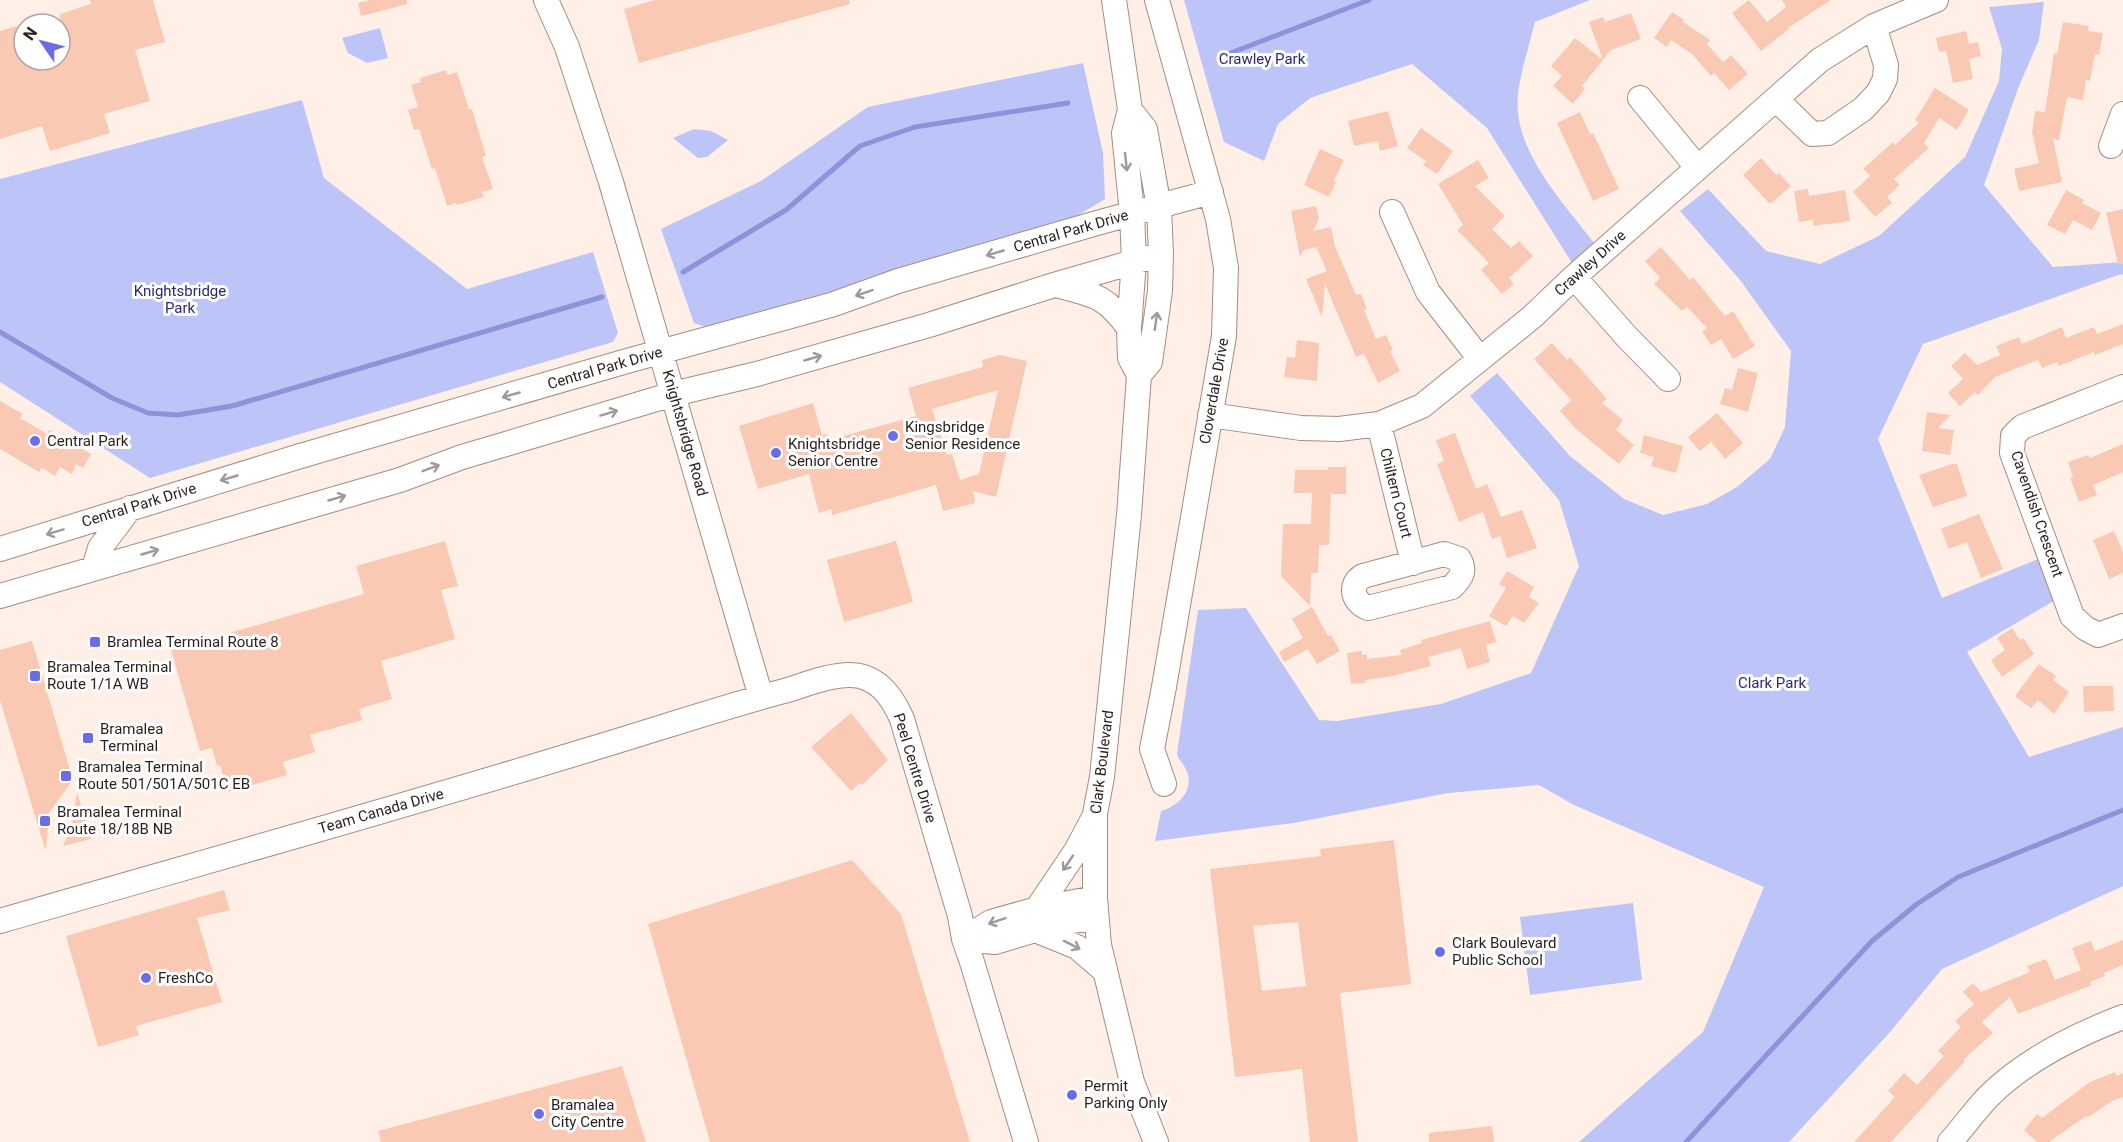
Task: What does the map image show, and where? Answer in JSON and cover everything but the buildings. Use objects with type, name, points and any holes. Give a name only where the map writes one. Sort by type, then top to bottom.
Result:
[{"type":"street","name":"Knightsbridge Road","points":[[546,0],[567,47],[591,117],[662,352],[761,697]]},
{"type":"street","name":"Clark Boulevard","points":[[1114,0],[1130,110],[1124,133],[1134,261],[1129,328],[1130,358],[1138,375],[1129,515],[1112,661],[1102,777],[1095,814],[1095,908],[1104,970],[1132,1082],[1156,1142]]},
{"type":"street","name":"Cloverdale Drive","points":[[1156,0],[1211,192],[1222,246],[1226,282],[1224,336],[1152,749],[1164,784]]},
{"type":"street","name":"Crawley Drive","points":[[1210,415],[1301,428],[1339,429],[1379,424],[1422,406],[1532,317],[1697,167],[1820,60],[1874,26],[1936,0]]},
{"type":"street","points":[[1776,99],[1812,134],[1828,133],[1863,110],[1878,93],[1885,79],[1886,65],[1874,26]]},
{"type":"street","points":[[1640,98],[1697,167]]},
{"type":"street","name":"Clark Boulevard","points":[[1130,110],[1145,129],[1159,207],[1161,254],[1160,291],[1150,362],[1138,375]]},
{"type":"street","points":[[2111,146],[2123,114]]},
{"type":"street","name":"Central Park Drive","points":[[0,549],[567,378],[831,305],[909,278],[1211,192]]},
{"type":"street","points":[[1392,212],[1428,292],[1480,359]]},
{"type":"street","points":[[0,596],[400,480],[462,457],[673,394],[757,374],[929,325],[1161,254]]},
{"type":"street","points":[[1574,277],[1668,379]]},
{"type":"street","points":[[1054,285],[1087,293],[1107,302],[1117,311],[1129,328]]},
{"type":"street","name":"Cavendish Crescent","points":[[2123,387],[2022,427],[2013,435],[2012,453],[2072,616],[2085,628],[2098,635],[2123,626]]},
{"type":"street","name":"Chiltern Court","points":[[1379,424],[1413,563]]},
{"type":"street","points":[[94,568],[100,548],[130,508]]},
{"type":"street","name":"Peel Centre Drive","points":[[761,697],[850,675],[869,679],[889,694],[902,718],[960,916],[964,939],[1026,1142]]},
{"type":"street","name":"Team Canada Drive","points":[[0,921],[395,808],[761,697]]},
{"type":"street","points":[[964,939],[994,942],[1036,919],[1095,814]]},
{"type":"street","points":[[1036,919],[1062,922],[1095,908]]},
{"type":"street","points":[[1036,919],[1077,947],[1104,970]]},
{"type":"street","points":[[1960,1139],[1988,1097],[2013,1075],[2047,1054],[2123,1017]]},
{"type":"green space","name":"Crawley Park","points":[[1184,0],[1590,0],[1535,22],[1519,85],[1518,115],[1531,155],[1542,174],[1594,243],[1572,263],[1487,128],[1412,64],[1310,98],[1278,124],[1264,161],[1224,142]]},
{"type":"green space","name":"Clark Park","points":[[2044,2],[2039,40],[2019,86],[1984,185],[2053,267],[2123,262],[2123,275],[1923,344],[1878,439],[1942,598],[2043,557],[2057,599],[1967,652],[2029,757],[2123,727],[2123,886],[1942,969],[1890,1032],[1789,1142],[1579,1142],[1703,1032],[1764,887],[1574,805],[1539,785],[1448,793],[1294,823],[1155,841],[1161,811],[1175,805],[1188,788],[1188,773],[1177,753],[1198,610],[1246,608],[1319,720],[1337,721],[1441,704],[1531,673],[1579,566],[1559,500],[1470,396],[1497,373],[1570,456],[1624,499],[1663,515],[1707,504],[1737,487],[1770,459],[1785,427],[1791,351],[1740,280],[1680,211],[1708,189],[1766,251],[1820,264],[1879,236],[1965,157],[1999,81],[2002,49],[1989,7]]},
{"type":"green space","points":[[380,28],[388,58],[367,63],[348,53],[342,38]]},
{"type":"green space","points":[[1083,63],[1103,153],[1105,199],[1067,222],[708,328],[694,323],[661,229],[761,181],[868,107]]},
{"type":"green space","name":"Knightsbridge Park","points":[[302,100],[324,178],[467,289],[593,252],[618,333],[613,342],[150,478],[0,382],[0,179]]},
{"type":"green space","points":[[694,129],[711,131],[728,140],[707,157],[698,158],[673,138]]},
{"type":"green space","points":[[1633,903],[1642,980],[1530,995],[1520,917]]},
{"type":"waterway","points":[[1220,57],[1369,0]]},
{"type":"waterway","points":[[683,272],[786,210],[860,146],[915,127],[1068,103]]},
{"type":"waterway","points":[[0,332],[112,398],[148,413],[178,415],[232,406],[602,297]]},
{"type":"waterway","points":[[1686,1142],[1872,941],[1917,904],[1958,877],[2123,810]]},
{"type":"place","name":"Kingsbridge Senior Residence","points":[[893,436]]},
{"type":"place","name":"Central Park","points":[[35,441]]},
{"type":"place","name":"Knightsbridge Senior Centre","points":[[776,453]]},
{"type":"place","name":"Bramlea Terminal Route 8","points":[[95,642]]},
{"type":"place","name":"Bramalea Terminal Route 1/1A WB","points":[[35,676]]},
{"type":"place","name":"Bramalea Terminal","points":[[88,738]]},
{"type":"place","name":"Bramalea Terminal Route 501/501A/501C EB","points":[[66,776]]},
{"type":"place","name":"Bramalea Terminal Route 18/18B NB","points":[[45,821]]},
{"type":"place","name":"Clark Boulevard Public School","points":[[1440,952]]},
{"type":"place","name":"FreshCo","points":[[146,978]]},
{"type":"place","name":"Permit Parking Only","points":[[1072,1095]]},
{"type":"place","name":"Bramalea City Centre","points":[[539,1114]]}]
